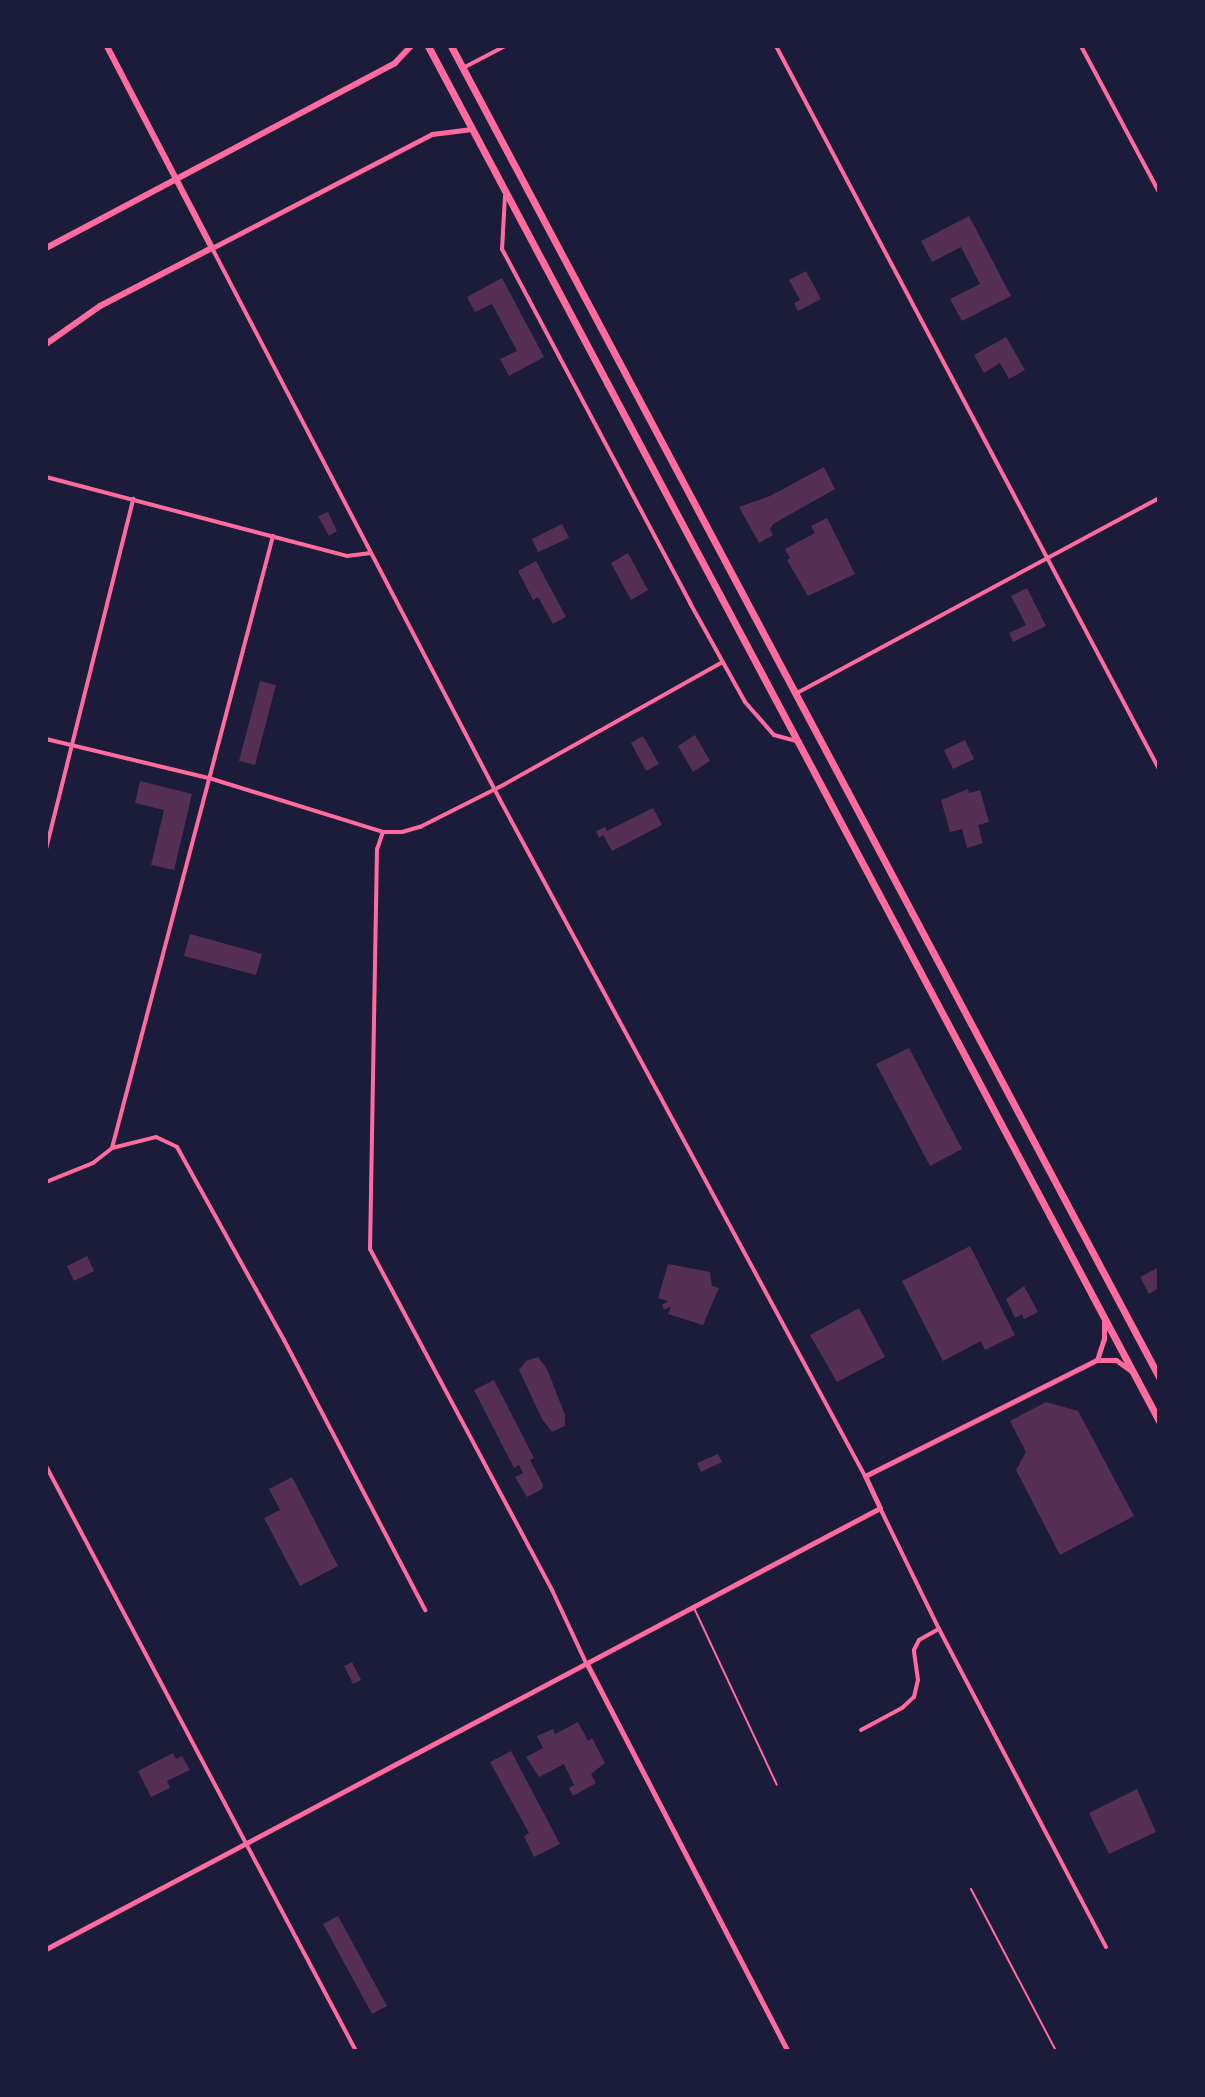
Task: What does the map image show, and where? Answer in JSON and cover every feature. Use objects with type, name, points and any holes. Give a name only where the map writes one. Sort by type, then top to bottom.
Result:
[{"type":"main road","points":[[46,344],[100,306],[212,248],[107,46]]},
{"type":"main road","points":[[46,248],[400,60],[411,46]]},
{"type":"main road","points":[[428,46],[1159,1421]]},
{"type":"main road","points":[[451,46],[1159,1375]]},
{"type":"street","points":[[463,68],[505,46]]},
{"type":"street","points":[[776,46],[1159,769]]},
{"type":"street","points":[[1081,46],[1159,192]]},
{"type":"street","points":[[472,129],[432,134],[212,248],[494,790],[865,1476],[939,1629],[1106,1947]]},
{"type":"street","points":[[505,189],[502,249],[745,702],[774,735],[799,742]]},
{"type":"street","points":[[46,477],[347,556],[364,557],[371,553]]},
{"type":"street","points":[[797,693],[1159,498]]},
{"type":"street","points":[[46,849],[133,499]]},
{"type":"street","points":[[112,1148],[273,536]]},
{"type":"street","points":[[46,739],[209,778],[383,832],[420,827],[494,790],[722,662]]},
{"type":"street","points":[[383,832],[377,849],[370,1249],[542,1570],[587,1664],[788,2051]]},
{"type":"street","points":[[46,1182],[93,1163],[112,1148],[156,1137],[177,1147],[284,1340],[425,1610]]},
{"type":"street","points":[[1097,1360],[1104,1339],[1104,1318]]},
{"type":"street","points":[[865,1476],[1097,1360],[1116,1360],[1133,1372]]},
{"type":"street","points":[[46,1466],[356,2051]]},
{"type":"street","points":[[46,1949],[880,1508]]},
{"type":"street","points":[[861,1730],[902,1708],[914,1697],[918,1680],[914,1658],[916,1645],[939,1629]]},
{"type":"lane","points":[[694,1607],[777,1785]]},
{"type":"lane","points":[[971,1889],[1056,2051]]},
{"type":"building","points":[[969,216],[1011,296],[962,321],[950,299],[980,284],[961,247],[932,262],[921,241]]},
{"type":"building","points":[[806,271],[821,299],[798,311],[794,303],[800,300],[789,280]]},
{"type":"building","points":[[502,278],[544,357],[509,376],[500,359],[517,351],[492,304],[475,312],[467,297]]},
{"type":"building","points":[[1006,337],[1025,370],[1009,379],[1000,363],[984,373],[974,355]]},
{"type":"building","points":[[824,467],[835,489],[773,524],[770,529],[773,535],[759,543],[739,507],[770,496]]},
{"type":"building","points":[[328,512],[337,531],[329,536],[318,516]]},
{"type":"building","points":[[827,518],[855,574],[808,596],[787,560],[790,558],[785,549],[815,533],[811,526]]},
{"type":"building","points":[[562,524],[569,538],[538,552],[532,539]]},
{"type":"building","points":[[628,553],[648,590],[631,600],[611,563]]},
{"type":"building","points":[[536,561],[566,617],[553,624],[538,597],[533,600],[518,571]]},
{"type":"building","points":[[1027,588],[1046,626],[1013,642],[1009,633],[1026,625],[1011,596]]},
{"type":"building","points":[[260,681],[276,685],[255,765],[239,761]]},
{"type":"building","points":[[695,735],[710,761],[693,772],[678,746]]},
{"type":"building","points":[[643,736],[659,764],[646,771],[631,743]]},
{"type":"building","points":[[965,740],[974,759],[953,769],[944,750]]},
{"type":"building","points":[[140,781],[192,794],[174,870],[151,865],[164,810],[135,803]]},
{"type":"building","points":[[968,789],[969,793],[980,790],[989,822],[978,825],[983,843],[967,848],[962,829],[950,832],[941,800]]},
{"type":"building","points":[[653,808],[662,825],[612,851],[603,835],[599,838],[596,831],[605,827],[607,831]]},
{"type":"building","points":[[190,934],[262,954],[256,975],[184,956]]},
{"type":"building","points":[[909,1048],[962,1149],[930,1166],[876,1064]]},
{"type":"building","points":[[970,1246],[1015,1335],[985,1350],[981,1341],[943,1361],[902,1281]]},
{"type":"building","points":[[87,1256],[94,1271],[74,1281],[67,1266]]},
{"type":"building","points":[[668,1264],[710,1272],[712,1286],[719,1288],[703,1325],[668,1314],[671,1306],[664,1310],[662,1305],[668,1301],[658,1298]]},
{"type":"building","points":[[1159,1267],[1159,1288],[1149,1294],[1140,1277]]},
{"type":"building","points":[[1024,1286],[1038,1312],[1024,1319],[1022,1314],[1015,1318],[1006,1299]]},
{"type":"building","points":[[859,1308],[885,1357],[837,1382],[810,1335]]},
{"type":"building","points":[[538,1357],[547,1369],[565,1415],[565,1426],[552,1432],[542,1419],[519,1370],[526,1361]]},
{"type":"building","points":[[494,1380],[534,1458],[530,1460],[543,1485],[542,1489],[527,1497],[515,1477],[523,1473],[519,1465],[514,1468],[474,1390]]},
{"type":"building","points":[[1046,1402],[1078,1411],[1134,1516],[1060,1555],[1016,1470],[1026,1452],[1010,1421]]},
{"type":"building","points":[[718,1454],[722,1462],[701,1472],[697,1463]]},
{"type":"building","points":[[292,1477],[338,1566],[300,1586],[264,1518],[280,1510],[269,1489]]},
{"type":"building","points":[[352,1662],[361,1680],[353,1684],[344,1666]]},
{"type":"building","points":[[578,1722],[588,1741],[592,1738],[605,1763],[591,1774],[596,1783],[573,1796],[569,1788],[574,1785],[564,1764],[539,1777],[526,1757],[543,1748],[537,1736],[553,1729],[555,1734]]},
{"type":"building","points":[[511,1751],[560,1844],[534,1857],[524,1836],[529,1833],[490,1762]]},
{"type":"building","points":[[173,1753],[176,1759],[182,1756],[190,1770],[167,1781],[170,1788],[151,1797],[138,1771]]},
{"type":"building","points":[[1137,1789],[1156,1832],[1109,1854],[1089,1813]]},
{"type":"building","points":[[338,1916],[387,2006],[372,2014],[323,1924]]}]
